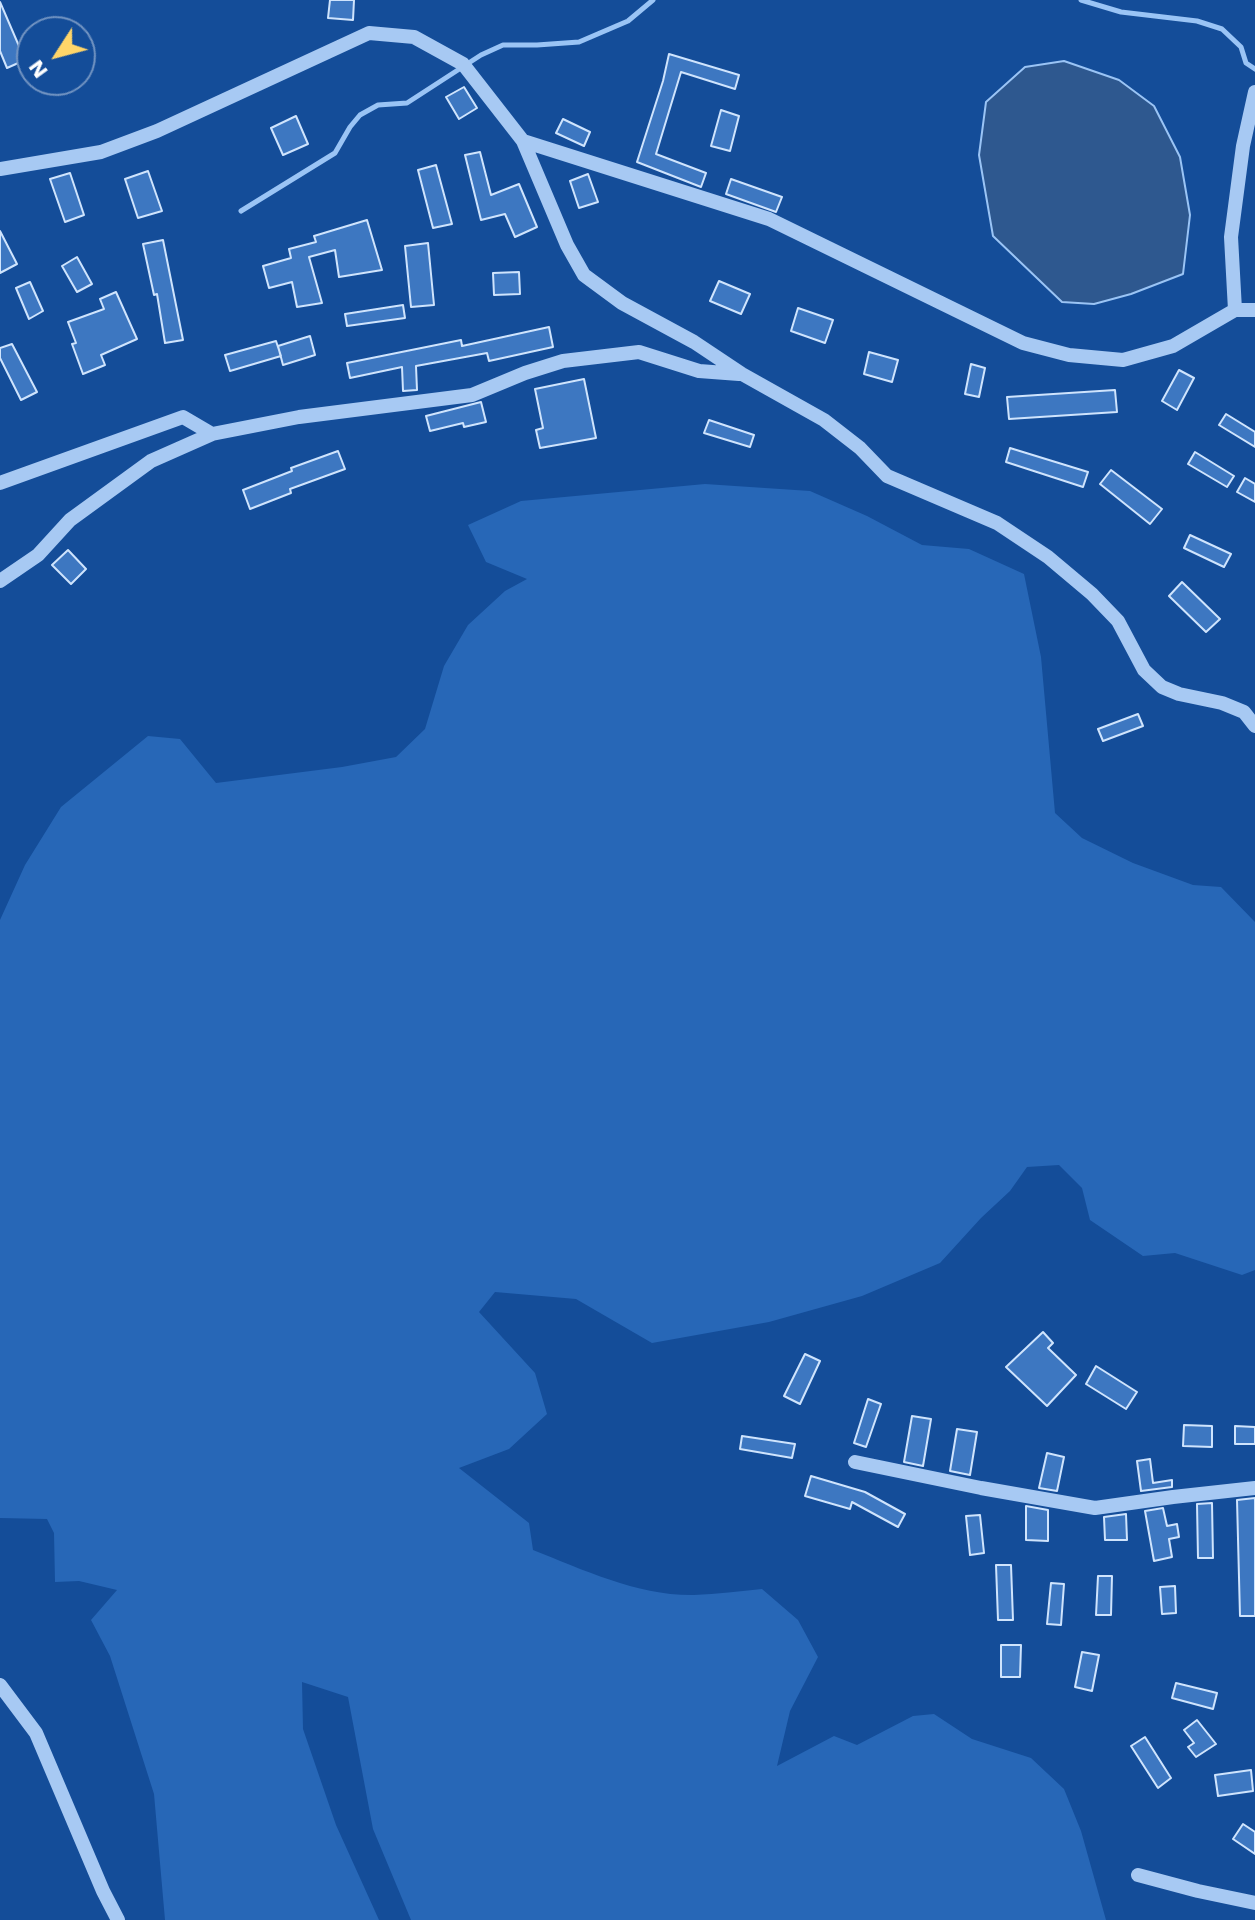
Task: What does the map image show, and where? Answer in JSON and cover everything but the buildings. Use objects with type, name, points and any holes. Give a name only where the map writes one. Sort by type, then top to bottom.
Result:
[{"type":"street","points":[[0,169],[101,152],[157,131],[369,33],[414,37],[463,64],[523,141],[567,245],[584,275],[622,303],[824,420],[860,448],[887,476],[997,523],[1048,557],[1118,621],[1144,670],[1162,687],[1244,712],[1255,726]]},
{"type":"street","points":[[1235,310],[1231,237],[1243,146],[1255,92]]},
{"type":"street","points":[[523,141],[769,219],[1023,343],[1069,355],[1123,360],[1173,346],[1235,310],[1255,310]]},
{"type":"street","points":[[0,581],[38,555],[70,520],[151,461],[212,434],[299,417],[472,395],[563,361],[639,352],[699,371],[742,374]]},
{"type":"street","points":[[0,483],[183,417],[212,434]]},
{"type":"street","points":[[855,1462],[1095,1508],[1255,1488]]},
{"type":"street","points":[[0,1685],[36,1733],[118,1920]]},
{"type":"street","points":[[1138,1875],[1255,1903]]},
{"type":"shaded area","points":[[1064,61],[1119,80],[1154,106],[1180,157],[1190,215],[1183,274],[1094,304],[1062,302],[993,236],[979,155],[986,102],[1025,67]]},
{"type":"shaded area","points":[[705,484],[810,491],[922,545],[969,549],[1024,574],[1041,657],[1055,813],[1082,838],[1133,863],[1193,885],[1221,887],[1255,922],[1255,1270],[1242,1275],[1175,1253],[1143,1256],[1090,1220],[1082,1188],[1059,1165],[1027,1167],[1010,1191],[940,1263],[862,1296],[769,1322],[652,1343],[576,1299],[495,1292],[479,1312],[535,1373],[547,1414],[509,1449],[459,1468],[529,1523],[533,1550],[612,1580],[652,1591],[694,1595],[762,1589],[798,1620],[818,1657],[790,1711],[777,1766],[834,1736],[857,1745],[913,1716],[934,1714],[972,1739],[1031,1758],[1064,1789],[1081,1831],[1106,1920],[411,1920],[373,1829],[348,1697],[302,1682],[303,1729],[336,1825],[379,1920],[165,1920],[154,1794],[110,1656],[91,1620],[117,1590],[79,1581],[55,1582],[54,1533],[47,1519],[0,1518],[0,920],[25,865],[61,807],[148,736],[180,739],[216,783],[396,757],[425,729],[444,666],[468,625],[505,591],[527,579],[486,562],[468,525],[521,501]]},
{"type":"waterway","points":[[241,211],[335,153],[360,115],[378,105],[407,103],[481,55],[503,45],[579,42],[628,21],[653,0]]},
{"type":"waterway","points":[[1081,0],[1121,12],[1197,21],[1222,29],[1241,47],[1246,63],[1255,69]]}]
